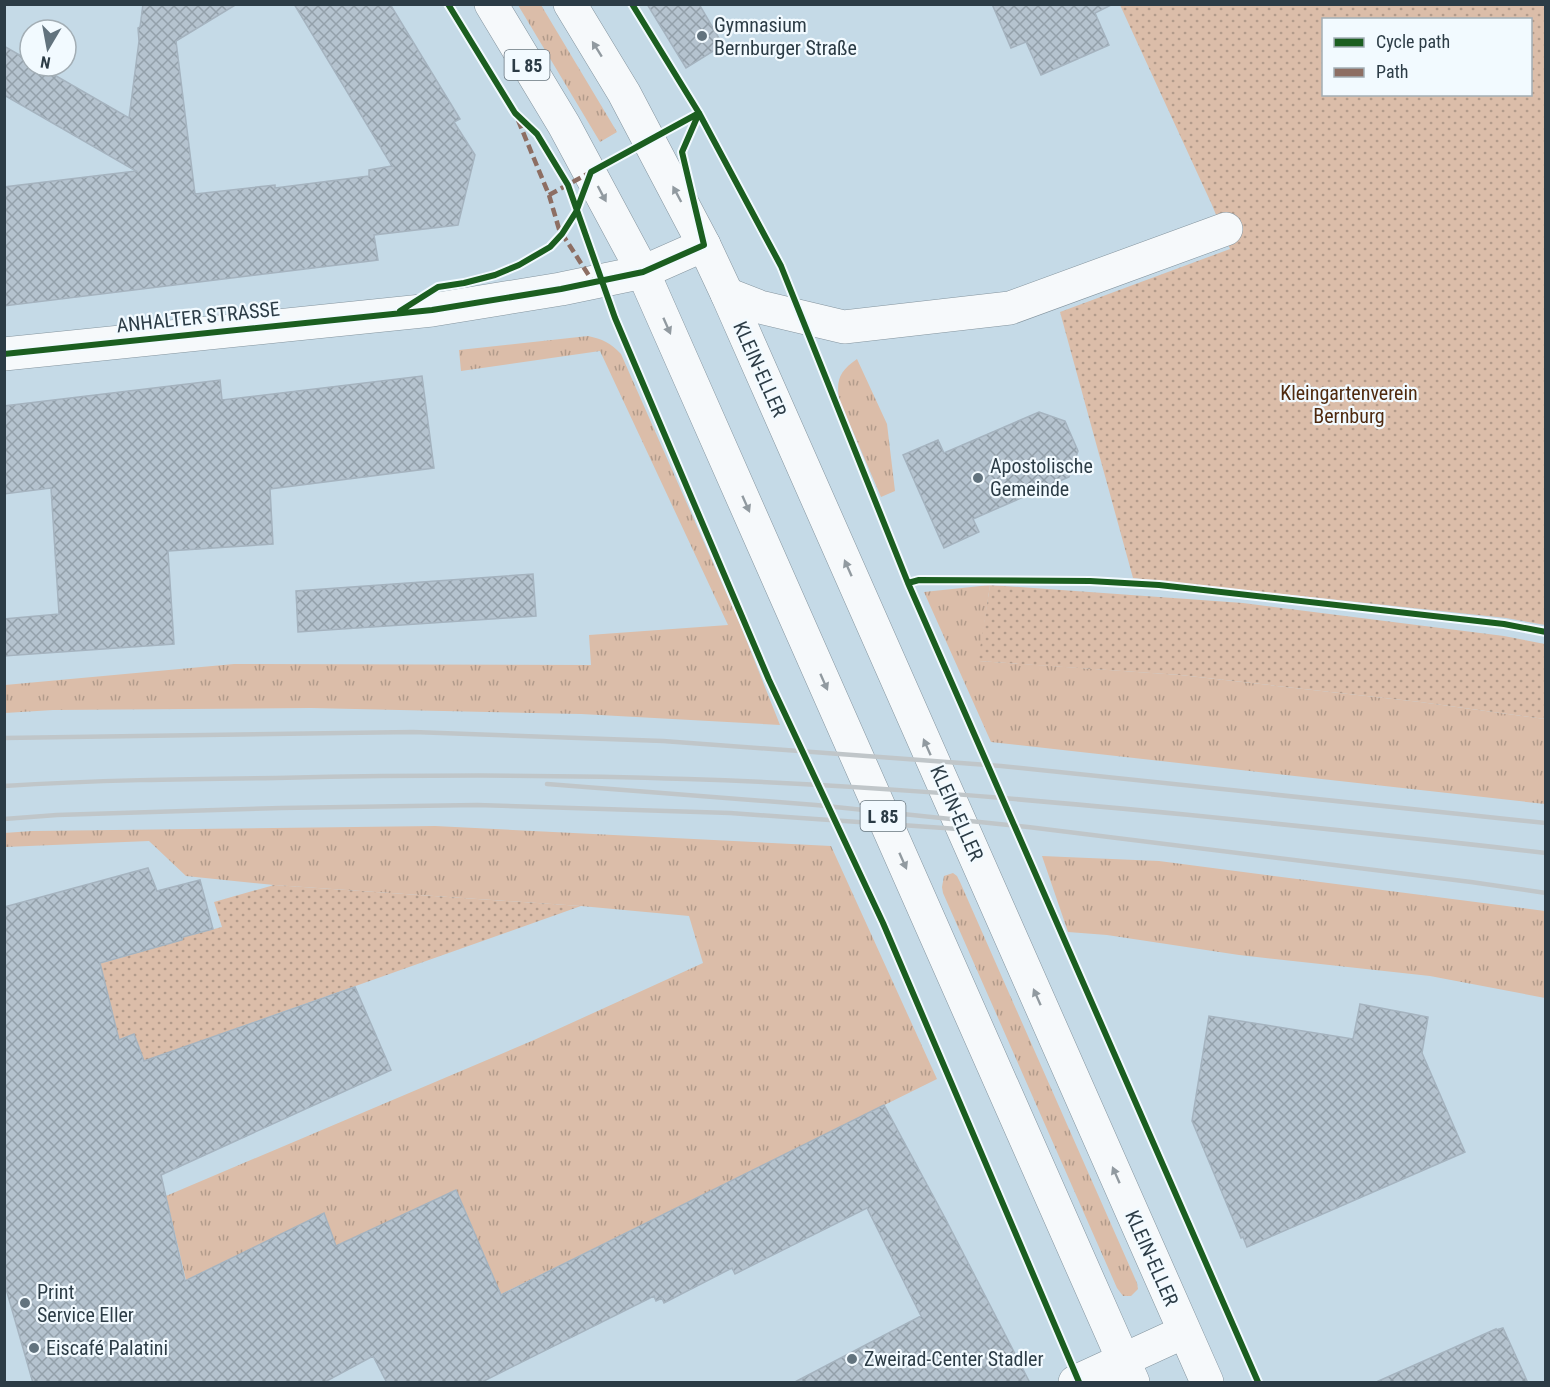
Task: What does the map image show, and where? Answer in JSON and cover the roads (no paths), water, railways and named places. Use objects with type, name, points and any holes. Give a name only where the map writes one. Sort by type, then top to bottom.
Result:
[{"type":"main road","name":"L 85","points":[[491,4],[564,124],[643,272],[1128,1371]]},
{"type":"main road","name":"KLEIN-ELLER","points":[[570,4],[624,93],[704,245],[727,294],[1207,1383]]},
{"type":"main road","points":[[727,294],[760,307],[844,327],[1010,308],[1226,229]]},
{"type":"main road","name":"ANHALTER STRASSE","points":[[4,354],[432,310],[561,290],[643,272],[704,245]]},
{"type":"main road","points":[[1075,1383],[1128,1371],[1184,1332]]},
{"type":"railway","points":[[4,738],[413,732],[663,741],[1001,766],[1546,823]]},
{"type":"railway","points":[[4,786],[140,780],[430,776],[584,776],[750,781],[1065,803],[1546,853]]},
{"type":"railway","points":[[547,784],[816,805],[1028,827],[1546,893]]},
{"type":"railway","points":[[4,819],[57,815],[281,808],[477,805],[730,813],[958,829]]},
{"type":"place","name":"Gymnasium Bernburger Straße","points":[[702,36]]},
{"type":"place","name":"Apostolische Gemeinde","points":[[978,478]]},
{"type":"place","name":"Print Service Eller","points":[[25,1303]]},
{"type":"place","name":"Eiscafé Palatini","points":[[34,1348]]},
{"type":"place","name":"Zweirad-Center Stadler","points":[[852,1359]]},
{"type":"park label","name":"Kleingartenverein Bernburg","points":[[1349,404]]}]
